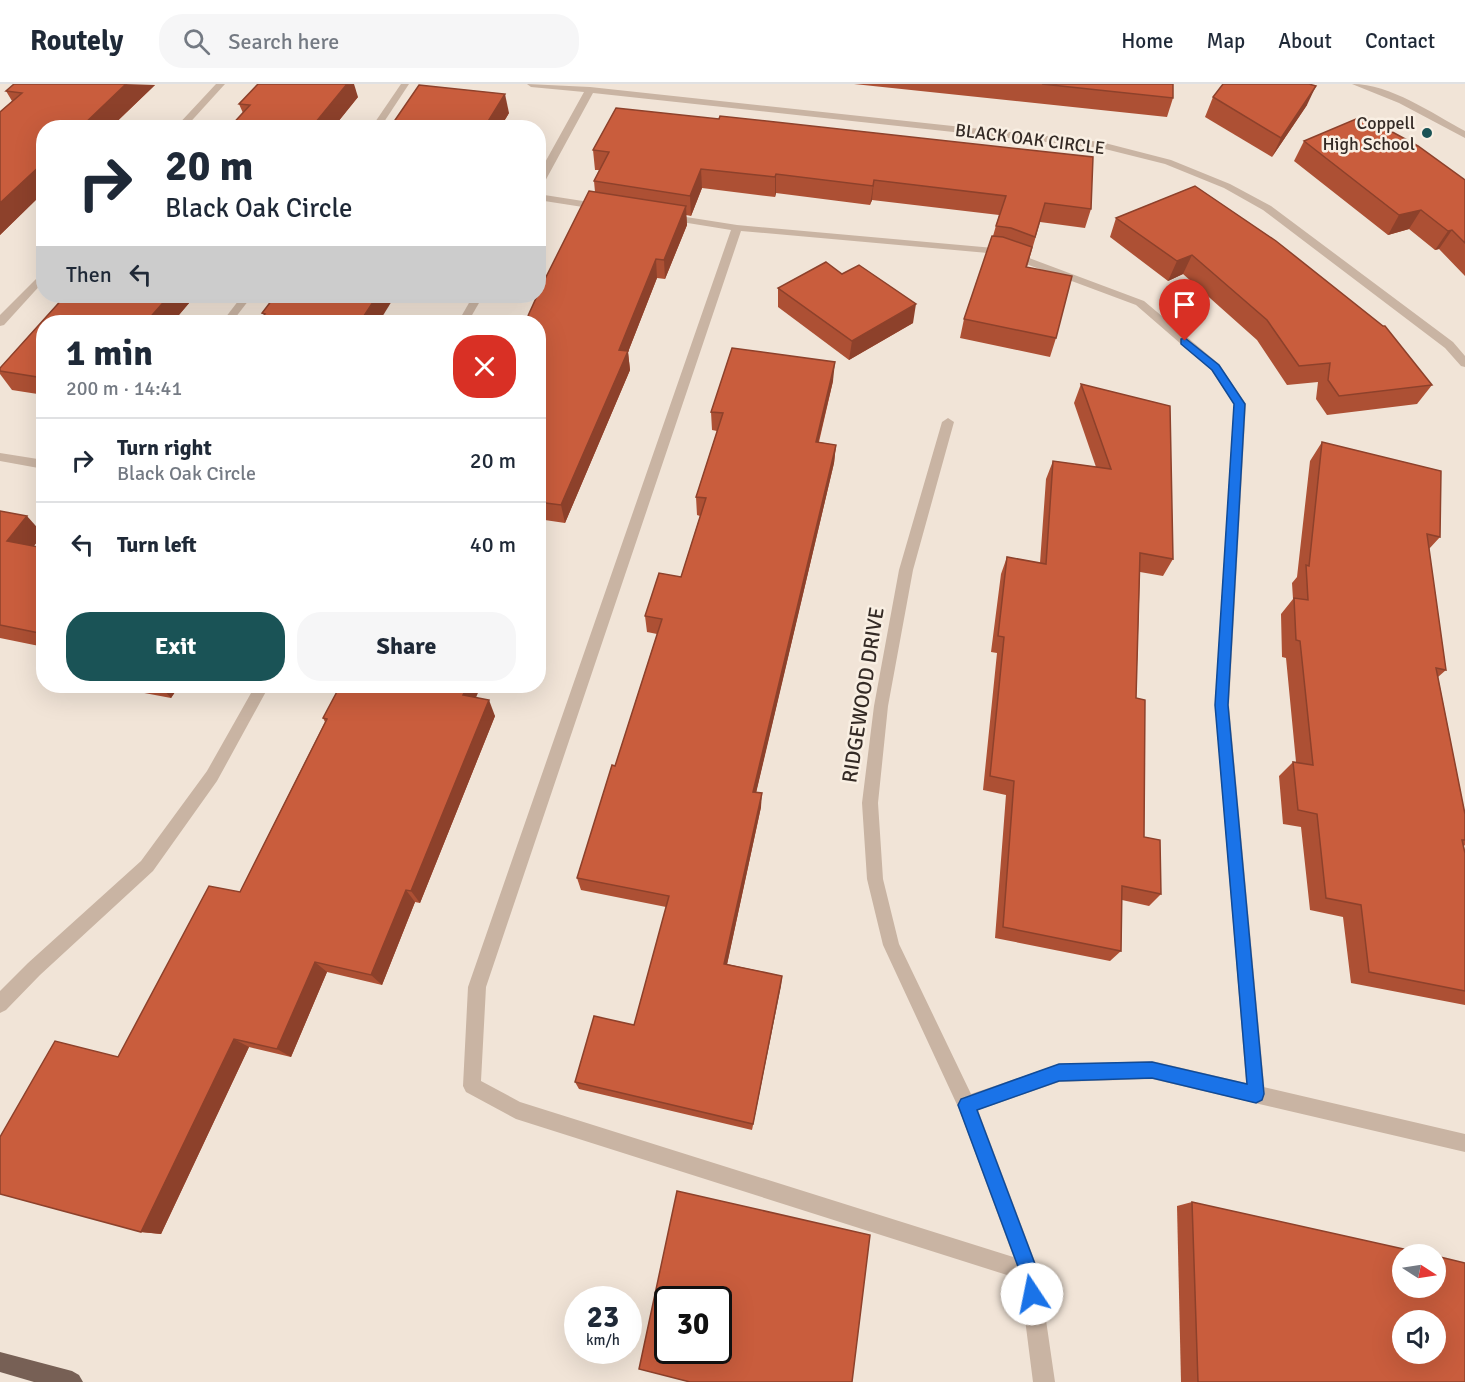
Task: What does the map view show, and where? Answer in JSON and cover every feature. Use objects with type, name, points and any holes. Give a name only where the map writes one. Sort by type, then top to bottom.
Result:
[{"type":"main road","points":[[0,1362],[72,1382]]},
{"type":"street","points":[[187,120],[221,84]]},
{"type":"street","points":[[380,120],[405,84]]},
{"type":"street","name":"BLACK OAK CIRCLE","points":[[531,84],[1101,146],[1168,162],[1227,186],[1267,208],[1449,345],[1465,363]]},
{"type":"street","points":[[1356,84],[1402,102],[1465,135]]},
{"type":"street","points":[[546,170],[590,90]]},
{"type":"street","points":[[546,198],[620,210]]},
{"type":"street","points":[[655,215],[736,228],[1001,251],[1140,303],[1215,367],[1240,404],[1221,705],[1256,1094]]},
{"type":"street","points":[[736,228],[477,987],[472,1086],[516,1110],[1029,1272]]},
{"type":"street","points":[[0,322],[36,283]]},
{"type":"street","points":[[232,315],[242,303]]},
{"type":"street","name":"RIDGEWOOD DRIVE","points":[[948,422],[906,570],[881,706],[870,802],[875,879],[891,945],[967,1105],[1029,1272],[1044,1382]]},
{"type":"street","points":[[0,457],[36,464]]},
{"type":"street","points":[[0,1004],[34,969],[147,866],[212,776],[258,693]]},
{"type":"street","points":[[967,1105],[1059,1072],[1152,1070],[1465,1143]]},
{"type":"building","points":[[14,84],[126,84],[88,120],[36,120],[36,169],[0,203],[0,112],[22,93],[6,91]]},
{"type":"building","points":[[258,84],[347,84],[318,120],[236,120],[250,105],[239,104]]},
{"type":"building","points":[[1042,84],[1173,84],[1173,98]]},
{"type":"building","points":[[1223,84],[1309,84],[1316,86],[1281,138],[1213,97]]},
{"type":"building","points":[[419,85],[505,94],[489,120],[395,120]]},
{"type":"building","points":[[616,108],[719,119],[720,116],[1093,157],[1091,209],[1045,203],[1035,237],[1011,228],[996,226],[1006,196],[874,180],[873,186],[776,174],[775,177],[701,169],[690,196],[594,181],[609,152],[593,150]]},
{"type":"building","points":[[1363,116],[1418,146],[1465,180],[1465,243],[1452,230],[1448,231],[1421,210],[1399,215],[1304,141]]},
{"type":"building","points":[[1195,186],[1276,241],[1385,326],[1432,385],[1339,396],[1328,380],[1330,363],[1299,366],[1267,320],[1192,255],[1177,261],[1116,218]]},
{"type":"building","points":[[589,191],[686,206],[664,260],[656,259],[619,350],[628,351],[561,505],[546,503],[546,315],[528,315],[534,303],[546,303],[546,277]]},
{"type":"building","points":[[992,236],[1003,237],[1032,247],[1026,267],[1072,276],[1056,338],[964,319]]},
{"type":"building","points":[[826,262],[842,274],[859,265],[916,304],[852,341],[778,288]]},
{"type":"building","points":[[59,303],[163,303],[152,315],[48,315]]},
{"type":"building","points":[[270,303],[372,303],[365,315],[264,315],[262,313]]},
{"type":"building","points":[[36,328],[36,377],[0,371],[0,368]]},
{"type":"building","points":[[732,348],[835,362],[816,442],[836,445],[753,792],[762,793],[724,964],[782,976],[753,1124],[575,1082],[594,1016],[634,1025],[669,896],[577,878],[612,765],[615,766],[662,619],[645,616],[659,573],[681,577],[706,498],[696,497],[723,413],[711,412]]},
{"type":"building","points":[[1081,384],[1170,406],[1173,559],[1140,553],[1136,698],[1145,700],[1144,837],[1160,840],[1161,894],[1122,886],[1121,951],[1003,927],[1014,781],[990,776],[1004,637],[998,636],[1007,557],[1046,564],[1053,461],[1111,469]]},
{"type":"building","points":[[1322,442],[1441,471],[1440,537],[1427,534],[1446,670],[1436,668],[1465,814],[1465,840],[1462,840],[1465,853],[1465,991],[1369,972],[1361,905],[1326,898],[1317,814],[1298,810],[1293,762],[1313,765],[1300,641],[1296,640],[1294,598],[1308,600],[1306,565],[1309,566]]},
{"type":"building","points":[[0,511],[27,516],[7,541],[36,546],[36,632],[0,625]]},
{"type":"building","points":[[336,693],[464,693],[463,695],[489,700],[411,891],[406,890],[371,975],[315,962],[277,1049],[234,1039],[141,1232],[0,1194],[0,1137],[55,1041],[118,1057],[209,886],[240,892],[327,719],[323,718]]},
{"type":"building","points":[[677,1191],[870,1235],[852,1382],[690,1382],[639,1369],[642,1364],[654,1299],[654,1364],[732,1364],[732,1286],[657,1286]]},
{"type":"building","points":[[1192,1202],[1392,1246],[1392,1298],[1446,1298],[1446,1258],[1465,1263],[1465,1382],[1198,1382]]},
{"type":"place","name":"Coppell High School","points":[[1427,133]]},
{"type":"route","points":[[1032,1294],[1029,1272],[967,1105],[1059,1072],[1152,1070],[1256,1094],[1221,705],[1240,404],[1215,367],[1185,341]]}]
